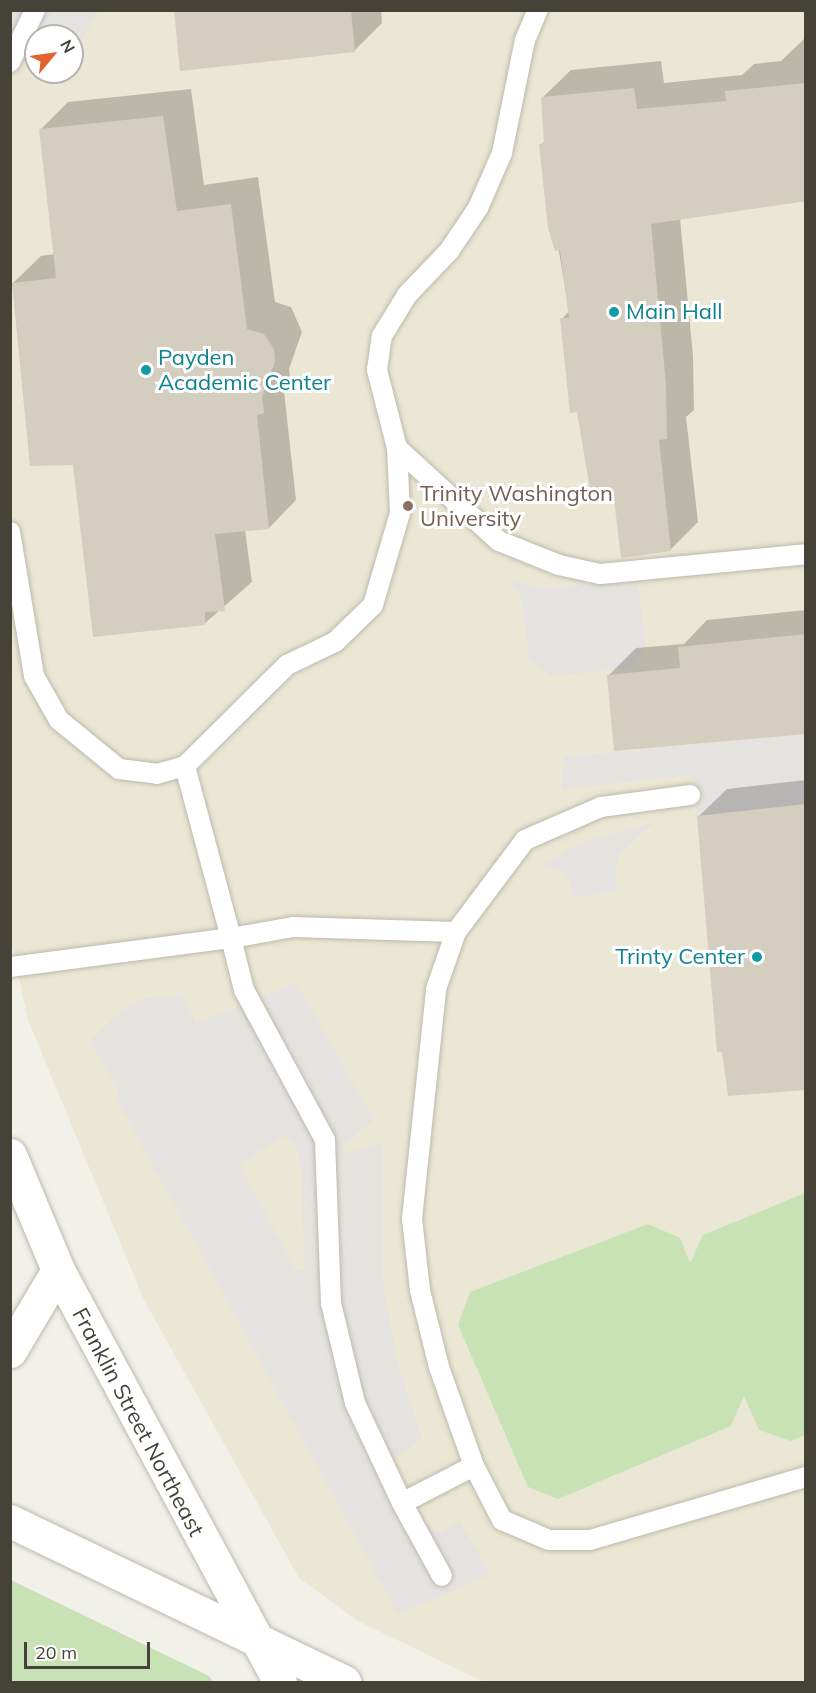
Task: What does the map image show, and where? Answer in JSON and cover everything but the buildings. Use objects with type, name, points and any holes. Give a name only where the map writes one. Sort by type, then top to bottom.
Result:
[{"type":"street","name":"Franklin Street Northeast","points":[[10,1155],[58,1270],[280,1683]]},
{"type":"street","points":[[10,1351],[58,1270]]},
{"type":"street","points":[[10,1521],[344,1683]]},
{"type":"lane","points":[[10,62],[35,10]]},
{"type":"lane","points":[[10,532],[34,676],[59,720],[119,769],[157,774],[185,766],[218,740],[255,693],[287,665],[335,642],[373,605],[400,513],[397,448],[377,370],[382,336],[407,295],[449,251],[478,208],[502,153],[525,40],[538,10]]},
{"type":"lane","points":[[397,448],[499,541],[559,565],[600,574],[806,554]]},
{"type":"lane","points":[[185,766],[244,990],[325,1140],[331,1303],[355,1403],[402,1503],[442,1576]]},
{"type":"lane","points":[[690,795],[601,807],[525,840],[456,932],[436,989],[412,1219],[420,1290],[439,1367],[474,1466],[502,1520],[549,1540],[590,1540],[806,1477]]},
{"type":"lane","points":[[10,967],[231,938],[293,927],[456,932]]},
{"type":"lane","points":[[402,1503],[474,1466]]},
{"type":"shaded area","name":"Trinity Washington University","points":[[10,11],[805,11],[805,1682],[484,1682],[358,1621],[299,1578],[144,1300],[28,1020],[11,940]]},
{"type":"shaded area","points":[[10,11],[98,11],[84,37],[84,24],[24,24],[24,59],[11,62]]},
{"type":"shaded area","points":[[510,580],[543,588],[637,581],[646,647],[629,668],[551,676],[529,660],[522,598]]},
{"type":"shaded area","points":[[805,734],[805,804],[697,816],[692,775],[562,789],[564,757]]},
{"type":"shaded area","points":[[655,822],[621,852],[615,869],[618,892],[573,897],[566,873],[540,866],[586,841]]},
{"type":"shaded area","points":[[297,983],[374,1120],[342,1146],[345,1154],[380,1143],[383,1149],[383,1282],[398,1363],[422,1439],[395,1459],[395,1466],[432,1531],[440,1533],[460,1521],[490,1575],[398,1614],[116,1098],[120,1094],[90,1041],[122,1010],[145,998],[181,995],[196,1023]],"holes":[[[284,1136],[294,1141],[302,1169],[304,1270],[296,1270],[239,1164]]]},
{"type":"green space","points":[[805,1193],[805,1435],[791,1441],[759,1430],[744,1396],[731,1426],[558,1499],[528,1487],[458,1325],[470,1292],[648,1224],[680,1238],[690,1263],[703,1235]]},
{"type":"green space","points":[[11,1580],[209,1676],[213,1682],[11,1682]]},
{"type":"place","name":"Main Hall","points":[[614,312]]},
{"type":"place","name":"Payden Academic Center","points":[[146,370]]},
{"type":"place","name":"Trinity Washington University","points":[[408,506]]},
{"type":"place","name":"Trinty Center","points":[[757,957]]}]
